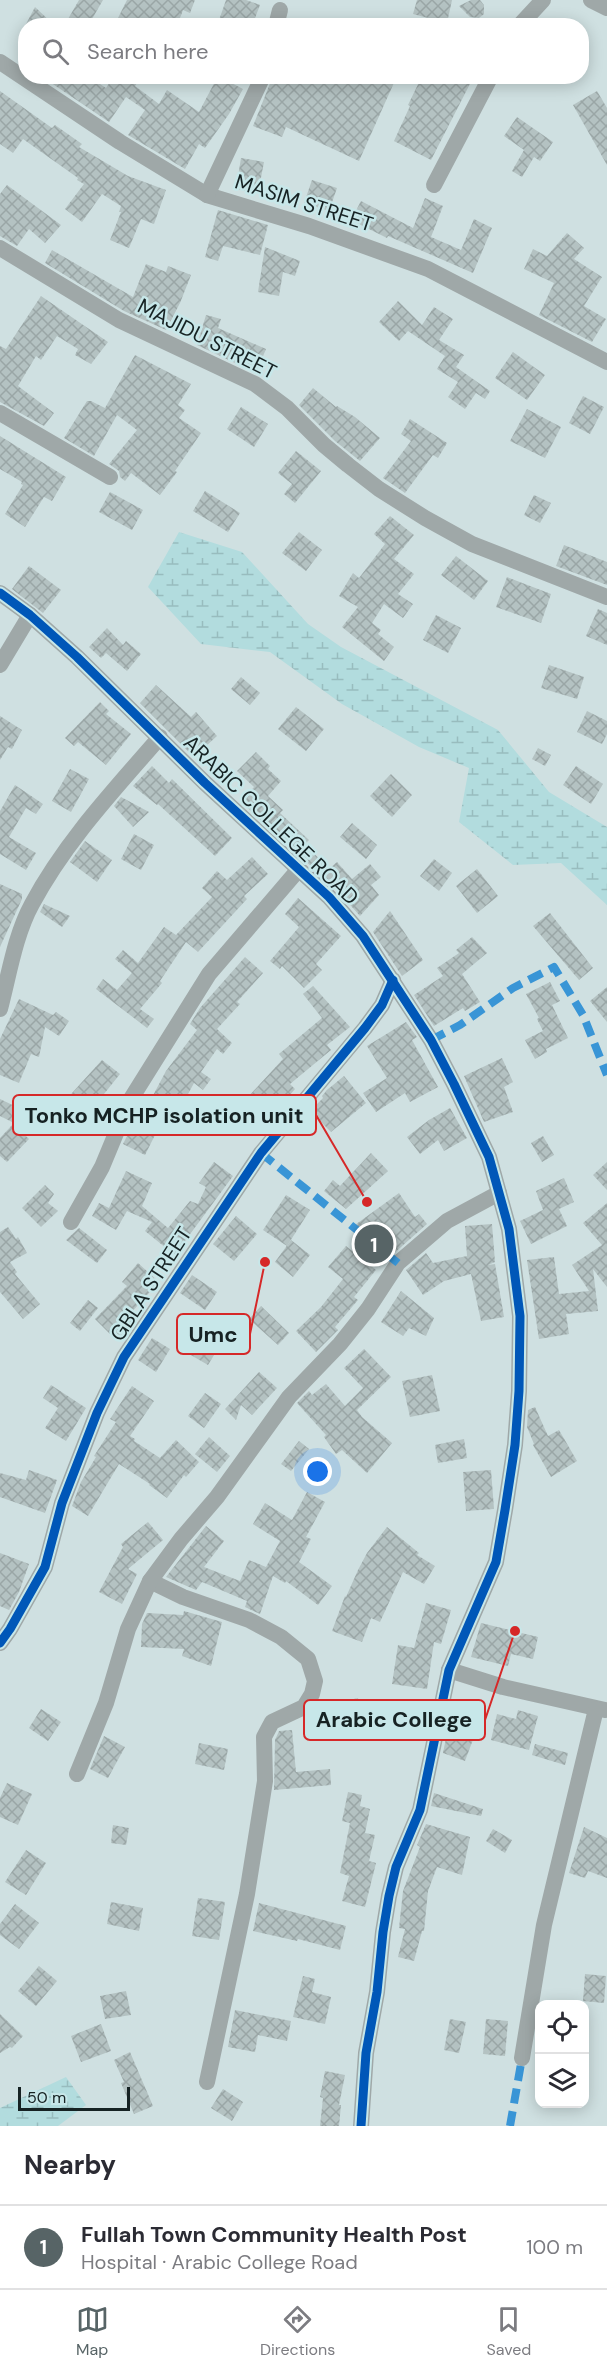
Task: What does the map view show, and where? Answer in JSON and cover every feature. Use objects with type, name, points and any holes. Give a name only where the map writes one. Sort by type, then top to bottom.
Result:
[{"type":"street","points":[[526,18],[543,0]]},
{"type":"street","points":[[591,0],[607,8]]},
{"type":"street","name":"MASIM STREET","points":[[0,62],[18,74]]},
{"type":"street","name":"MASIM STREET","points":[[33,84],[120,142],[207,195],[309,226],[428,269],[607,362]]},
{"type":"street","points":[[207,195],[259,84]]},
{"type":"street","points":[[434,185],[487,84]]},
{"type":"street","name":"MAJIDU STREET","points":[[0,248],[119,320],[255,384],[287,408],[324,445],[379,489],[425,518],[472,544],[607,597]]},
{"type":"street","points":[[0,413],[110,477]]},
{"type":"street","name":"ARABIC COLLEGE ROAD","points":[[0,593],[30,615],[160,737],[205,783],[329,897],[363,936],[431,1040],[454,1083],[489,1157],[509,1229],[520,1316],[519,1390],[515,1445],[496,1562],[450,1670],[420,1810],[396,1867],[389,1896],[382,1932],[377,1992],[366,2053],[361,2126]]},
{"type":"street","points":[[0,665],[30,615]]},
{"type":"street","points":[[0,1009],[31,905],[91,815],[160,737]]},
{"type":"street","points":[[71,1222],[102,1167],[129,1102],[209,974],[299,869]]},
{"type":"street","name":"GBLA STREET","points":[[0,1643],[45,1567],[62,1503],[97,1413],[124,1357],[261,1153],[365,1028],[382,1005],[393,980]]},
{"type":"street","points":[[76,1774],[106,1703],[128,1629],[150,1581],[181,1539],[217,1497],[289,1396],[340,1344],[368,1309],[398,1263],[447,1221],[499,1193]]},
{"type":"street","points":[[150,1581],[183,1597],[249,1620],[281,1637],[308,1659],[315,1681],[312,1694],[304,1707],[272,1722],[264,1737],[266,1781],[251,1871],[207,2082]]},
{"type":"street","points":[[450,1670],[503,1687],[602,1709],[581,1777],[544,1925],[522,2058]]},
{"type":"green space","points":[[179,532],[242,552],[308,624],[341,647],[498,730],[549,792],[607,827],[607,905],[561,863],[513,865],[459,822],[469,768],[419,747],[342,704],[270,652],[201,644],[148,587]]},
{"type":"green space","points":[[66,2077],[86,2105],[58,2126],[0,2126],[0,2108]]},
{"type":"building","points":[[79,0],[103,0],[93,18],[69,18]]},
{"type":"building","points":[[127,0],[195,0],[190,13],[183,10],[180,18],[118,18]]},
{"type":"building","points":[[226,0],[246,0],[260,5],[255,18],[220,18]]},
{"type":"building","points":[[417,0],[452,0],[448,18],[428,18],[413,14]]},
{"type":"building","points":[[471,0],[480,0],[484,5],[484,14],[479,18],[470,17],[459,6]]},
{"type":"building","points":[[35,7],[47,18],[29,18]]},
{"type":"building","points":[[53,84],[100,84],[106,88],[109,84],[136,84],[135,86],[159,104],[167,90],[199,112],[214,84],[233,84],[243,89],[205,148],[199,144],[185,169],[128,135],[145,110],[126,97],[109,122]]},
{"type":"building","points":[[270,84],[393,84],[359,161],[286,127],[282,137],[253,126]]},
{"type":"building","points":[[418,84],[470,84],[431,160],[394,141],[410,106],[408,105]]},
{"type":"building","points":[[0,91],[52,128],[55,125],[82,144],[79,147],[128,176],[166,190],[154,224],[141,219],[129,248],[110,240],[121,212],[119,212],[121,206],[102,194],[82,222],[65,209],[84,184],[23,139],[13,153],[0,144]]},
{"type":"building","points":[[597,91],[607,108],[607,165],[573,105]]},
{"type":"building","points":[[517,117],[553,142],[540,161],[534,157],[522,177],[512,171],[524,150],[504,136]]},
{"type":"building","points":[[241,158],[264,162],[258,193],[236,189]]},
{"type":"building","points":[[312,180],[337,188],[329,211],[304,203]]},
{"type":"building","points":[[7,185],[61,225],[45,243],[29,229],[17,246],[0,236],[0,194]]},
{"type":"building","points":[[425,198],[443,206],[431,237],[461,250],[474,219],[492,228],[473,273],[388,236],[387,238],[351,220],[361,201],[413,228]]},
{"type":"building","points":[[218,210],[268,225],[260,255],[223,246],[218,261],[205,257]]},
{"type":"building","points":[[567,233],[584,248],[574,259],[602,277],[584,306],[606,319],[592,342],[539,315],[554,283],[524,269],[533,249],[547,256]]},
{"type":"building","points":[[265,247],[300,261],[295,276],[283,272],[279,296],[258,292]]},
{"type":"building","points":[[52,250],[133,297],[146,264],[166,272],[168,266],[191,275],[166,330],[124,311],[45,263]]},
{"type":"building","points":[[41,296],[108,342],[91,364],[75,355],[78,349],[57,336],[41,360],[36,356],[18,386],[54,413],[44,426],[0,402],[0,346],[6,349]]},
{"type":"building","points":[[398,301],[422,325],[434,307],[453,319],[439,340],[464,355],[456,367],[490,391],[485,399],[476,393],[465,409],[448,397],[458,382],[437,369],[445,356],[408,331],[399,341],[379,322]]},
{"type":"building","points":[[206,315],[221,319],[218,328],[266,349],[256,373],[197,345]]},
{"type":"building","points":[[513,352],[545,375],[527,400],[495,378]]},
{"type":"building","points":[[135,355],[191,384],[178,405],[185,410],[179,418],[201,433],[160,495],[131,473],[125,481],[120,477],[119,471],[109,464],[137,430],[117,415],[94,456],[64,438],[87,401],[105,408]]},
{"type":"building","points":[[313,388],[336,407],[355,417],[380,438],[360,461],[335,441],[299,405]]},
{"type":"building","points":[[583,396],[604,407],[590,434],[569,423]]},
{"type":"building","points":[[241,407],[268,424],[254,447],[227,429]]},
{"type":"building","points":[[527,409],[561,427],[545,458],[510,441]]},
{"type":"building","points":[[410,419],[447,443],[438,458],[433,455],[405,493],[383,478],[411,441],[401,434]]},
{"type":"building","points":[[0,436],[66,477],[52,501],[44,497],[25,527],[5,514],[23,485],[22,482],[0,469]]},
{"type":"building","points":[[296,451],[321,471],[295,503],[284,494],[292,484],[278,473]]},
{"type":"building","points":[[205,491],[240,513],[228,532],[193,511]]},
{"type":"building","points":[[110,492],[143,510],[132,530],[99,512]]},
{"type":"building","points":[[534,495],[551,503],[540,523],[524,515]]},
{"type":"building","points":[[390,516],[414,535],[394,559],[414,574],[398,594],[413,604],[403,618],[384,604],[372,623],[381,630],[378,634],[394,647],[384,661],[342,627],[358,607],[339,596],[353,573],[359,578],[385,544],[374,534]]},
{"type":"building","points":[[299,532],[322,550],[306,571],[282,553]]},
{"type":"building","points":[[564,545],[607,562],[607,585],[556,566]]},
{"type":"building","points":[[456,556],[488,581],[474,600],[441,575]]},
{"type":"building","points":[[29,566],[61,590],[43,613],[12,589]]},
{"type":"building","points":[[507,577],[551,594],[541,623],[496,607]]},
{"type":"building","points":[[598,609],[607,613],[607,645],[586,636]]},
{"type":"building","points":[[436,615],[461,628],[448,653],[423,640]]},
{"type":"building","points":[[107,628],[123,645],[126,641],[141,654],[127,671],[106,653],[101,658],[89,647]]},
{"type":"building","points":[[549,665],[584,677],[577,699],[541,688]]},
{"type":"building","points":[[241,677],[260,693],[250,705],[231,689]]},
{"type":"building","points":[[156,685],[191,717],[196,712],[217,736],[194,757],[140,703]]},
{"type":"building","points":[[100,702],[109,711],[106,714],[131,734],[106,765],[78,742],[74,746],[65,738]]},
{"type":"building","points":[[296,707],[324,729],[306,751],[278,729]]},
{"type":"building","points":[[587,711],[607,721],[607,734],[602,744],[577,732]]},
{"type":"building","points":[[0,716],[22,730],[12,749],[8,747],[0,760]]},
{"type":"building","points":[[538,748],[551,755],[545,766],[532,759]]},
{"type":"building","points":[[256,752],[270,766],[268,769],[281,781],[268,796],[283,810],[280,813],[309,840],[305,844],[329,869],[337,862],[352,879],[370,864],[381,877],[371,885],[379,895],[360,916],[336,889],[241,802],[254,787],[237,771]]},
{"type":"building","points":[[152,766],[169,783],[172,779],[232,838],[215,856],[158,804],[133,786]]},
{"type":"building","points":[[576,766],[603,784],[591,804],[563,785]]},
{"type":"building","points":[[70,769],[89,779],[71,812],[52,801]]},
{"type":"building","points":[[391,774],[412,795],[392,817],[370,796]]},
{"type":"building","points":[[15,785],[43,804],[36,814],[26,808],[9,837],[36,853],[26,870],[0,854],[0,811]]},
{"type":"building","points":[[121,797],[149,812],[133,827],[114,806]]},
{"type":"building","points":[[352,823],[377,845],[366,859],[340,837]]},
{"type":"building","points":[[134,834],[154,845],[141,870],[121,859]]},
{"type":"building","points":[[85,841],[112,860],[97,882],[70,862]]},
{"type":"building","points":[[252,857],[268,874],[244,896],[247,899],[198,952],[186,942],[160,981],[162,983],[140,1009],[154,1019],[147,1028],[96,989],[103,979],[117,990],[132,973],[115,959],[123,950],[138,963],[164,927],[176,935],[212,897],[202,888],[217,871],[227,880]]},
{"type":"building","points":[[434,859],[452,873],[439,891],[420,876]]},
{"type":"building","points":[[477,869],[498,896],[477,913],[456,886]]},
{"type":"building","points":[[0,884],[22,894],[22,899],[0,947]]},
{"type":"building","points":[[298,898],[341,936],[316,964],[322,970],[304,988],[282,966],[280,969],[270,961],[299,927],[285,914]]},
{"type":"building","points":[[44,904],[70,916],[62,927],[40,912]]},
{"type":"building","points":[[390,911],[423,960],[402,976],[373,932]]},
{"type":"building","points":[[550,913],[593,968],[579,980],[533,926]]},
{"type":"building","points":[[472,937],[487,953],[462,974],[480,1002],[465,1011],[463,1008],[434,1026],[414,995],[443,976],[437,968],[459,953],[456,950]]},
{"type":"building","points":[[245,957],[263,973],[237,1002],[240,1004],[217,1029],[232,1043],[223,1054],[217,1049],[201,1072],[211,1079],[203,1090],[194,1083],[174,1120],[165,1115],[145,1155],[123,1144],[138,1114],[142,1116],[166,1071],[197,1030],[190,1024],[200,1008]]},
{"type":"building","points":[[550,982],[560,1001],[552,1005],[568,1038],[546,1049],[547,1052],[535,1059],[525,1040],[543,1031],[526,994]]},
{"type":"building","points":[[313,986],[350,1027],[327,1045],[331,1050],[290,1084],[295,1089],[255,1136],[232,1118],[283,1059],[279,1054],[322,1018],[303,994]]},
{"type":"building","points":[[607,987],[607,1022],[590,1001]]},
{"type":"building","points":[[19,999],[53,1015],[56,1012],[69,1021],[59,1036],[45,1027],[39,1057],[31,1054],[19,1083],[0,1075],[0,1039]]},
{"type":"building","points":[[406,1022],[417,1037],[412,1040],[438,1087],[410,1102],[405,1093],[376,1112],[363,1093],[387,1078],[367,1046]]},
{"type":"building","points":[[502,1058],[513,1082],[504,1087],[513,1112],[484,1122],[464,1076]]},
{"type":"building","points":[[102,1060],[120,1074],[96,1104],[104,1108],[92,1133],[60,1118],[72,1093]]},
{"type":"building","points":[[344,1076],[366,1103],[331,1132],[310,1111],[323,1098],[327,1090]]},
{"type":"building","points":[[0,1099],[27,1112],[20,1126],[0,1116]]},
{"type":"building","points":[[450,1108],[467,1138],[444,1151],[438,1140],[420,1154],[407,1137]]},
{"type":"building","points":[[13,1124],[29,1139],[7,1162],[0,1156],[0,1138]]},
{"type":"building","points":[[543,1136],[554,1155],[542,1162],[531,1143]]},
{"type":"building","points":[[371,1153],[388,1171],[346,1209],[324,1191],[333,1180],[340,1186]]},
{"type":"building","points":[[214,1162],[233,1176],[185,1241],[187,1243],[177,1257],[145,1231],[152,1222],[127,1211],[116,1230],[92,1216],[99,1203],[109,1208],[126,1171],[152,1183],[142,1206],[168,1228],[190,1201],[198,1204],[206,1187],[199,1183]]},
{"type":"building","points":[[607,1162],[607,1190],[593,1175]]},
{"type":"building","points":[[564,1178],[574,1202],[559,1209],[567,1226],[531,1244],[520,1221],[543,1210],[536,1191]]},
{"type":"building","points":[[45,1185],[54,1194],[48,1203],[58,1211],[41,1227],[22,1208]]},
{"type":"building","points":[[399,1193],[415,1217],[419,1214],[427,1224],[392,1255],[370,1228],[365,1234],[355,1225]]},
{"type":"building","points":[[286,1195],[310,1210],[287,1246],[263,1230]]},
{"type":"building","points":[[607,1203],[607,1287],[593,1269],[598,1311],[566,1314],[569,1334],[539,1339],[527,1260],[554,1257],[559,1294],[589,1291],[572,1265],[602,1245],[583,1223]]},
{"type":"building","points":[[236,1216],[257,1234],[234,1261],[213,1244]]},
{"type":"building","points":[[492,1224],[495,1262],[488,1265],[495,1264],[504,1317],[481,1321],[471,1274],[444,1281],[423,1295],[406,1270],[426,1253],[433,1263],[467,1256],[465,1226]]},
{"type":"building","points":[[8,1227],[16,1239],[18,1237],[27,1253],[10,1262],[17,1272],[15,1274],[40,1304],[23,1319],[0,1292],[0,1232]]},
{"type":"building","points":[[79,1228],[107,1250],[97,1263],[66,1240]]},
{"type":"building","points":[[291,1240],[310,1255],[293,1277],[275,1262]]},
{"type":"building","points":[[346,1246],[376,1270],[354,1297],[358,1300],[335,1327],[338,1330],[316,1352],[296,1331],[321,1307],[343,1279],[328,1267]]},
{"type":"building","points":[[138,1263],[159,1282],[129,1315],[135,1321],[116,1340],[95,1319],[127,1286],[122,1282]]},
{"type":"building","points":[[192,1275],[217,1292],[205,1310],[180,1293]]},
{"type":"building","points":[[401,1291],[434,1318],[426,1336],[409,1328],[403,1336],[381,1322]]},
{"type":"building","points":[[88,1300],[98,1308],[80,1331],[70,1323]]},
{"type":"building","points":[[261,1306],[289,1333],[278,1345],[249,1319]]},
{"type":"building","points":[[203,1331],[222,1342],[208,1365],[177,1347],[183,1333],[197,1340]]},
{"type":"building","points":[[152,1338],[170,1349],[156,1372],[138,1360]]},
{"type":"building","points":[[364,1349],[391,1377],[357,1410],[392,1443],[367,1473],[342,1450],[336,1454],[324,1437],[326,1435],[297,1403],[309,1391],[312,1395],[326,1384],[345,1406],[363,1388],[344,1368]]},
{"type":"building","points":[[259,1372],[277,1388],[252,1415],[241,1405],[236,1420],[225,1409]]},
{"type":"building","points":[[432,1375],[440,1411],[410,1417],[402,1381]]},
{"type":"building","points":[[51,1385],[86,1408],[66,1441],[45,1428],[58,1408],[43,1398]]},
{"type":"building","points":[[132,1386],[154,1401],[130,1436],[135,1439],[134,1441],[160,1458],[176,1440],[199,1462],[186,1477],[184,1475],[167,1498],[119,1464],[88,1516],[72,1506],[81,1482],[96,1457],[94,1456],[116,1422],[110,1419]]},
{"type":"building","points":[[205,1393],[221,1404],[204,1428],[188,1416]]},
{"type":"building","points":[[535,1407],[548,1436],[559,1430],[577,1461],[551,1477],[533,1445],[527,1427],[528,1410]]},
{"type":"building","points":[[209,1437],[230,1456],[217,1472],[195,1454]]},
{"type":"building","points":[[464,1439],[467,1458],[438,1463],[435,1445]]},
{"type":"building","points":[[299,1441],[309,1449],[291,1471],[281,1464]]},
{"type":"building","points":[[29,1470],[57,1480],[45,1513],[0,1497],[0,1473],[26,1480]]},
{"type":"building","points":[[491,1470],[494,1509],[466,1511],[463,1472]]},
{"type":"building","points":[[307,1492],[325,1502],[306,1537],[311,1539],[299,1562],[332,1586],[318,1605],[286,1581],[285,1583],[273,1576],[260,1614],[245,1607],[247,1601],[202,1582],[196,1590],[166,1577],[206,1526],[224,1541],[204,1567],[240,1581],[249,1560],[266,1567],[280,1541],[253,1524],[265,1503],[292,1520]]},
{"type":"building","points":[[148,1522],[163,1540],[128,1569],[137,1574],[122,1604],[99,1592],[123,1547],[121,1544]]},
{"type":"building","points":[[387,1527],[419,1553],[417,1555],[435,1566],[424,1584],[403,1572],[380,1622],[371,1618],[362,1642],[332,1631],[358,1570],[367,1553]]},
{"type":"building","points":[[0,1553],[29,1564],[19,1592],[9,1610],[0,1606]]},
{"type":"building","points":[[426,1603],[451,1610],[441,1644],[434,1642],[427,1689],[392,1684],[398,1645],[414,1648]]},
{"type":"building","points":[[184,1611],[222,1622],[211,1666],[182,1656],[184,1649],[141,1647],[142,1624],[147,1613],[183,1615]]},
{"type":"building","points":[[481,1623],[538,1637],[533,1659],[511,1654],[508,1666],[471,1657]]},
{"type":"building","points":[[358,1698],[363,1719],[338,1724],[333,1704]]},
{"type":"building","points":[[41,1709],[61,1722],[48,1741],[29,1728]]},
{"type":"building","points":[[518,1710],[538,1716],[529,1750],[491,1740],[497,1714],[516,1719]]},
{"type":"building","points":[[448,1728],[474,1737],[465,1761],[443,1753]]},
{"type":"building","points":[[292,1730],[296,1772],[330,1769],[331,1785],[274,1790],[275,1740],[279,1731]]},
{"type":"building","points":[[104,1736],[125,1747],[108,1778],[90,1769]]},
{"type":"building","points":[[199,1743],[228,1749],[224,1770],[195,1764]]},
{"type":"building","points":[[535,1744],[568,1753],[565,1765],[532,1755]]},
{"type":"building","points":[[7,1783],[32,1794],[18,1825],[0,1817],[0,1798]]},
{"type":"building","points":[[348,1792],[362,1795],[360,1806],[370,1809],[365,1833],[375,1835],[369,1861],[376,1863],[365,1907],[342,1901],[349,1876],[340,1873],[350,1823],[342,1821]]},
{"type":"building","points":[[434,1793],[483,1809],[481,1816],[431,1806]]},
{"type":"building","points":[[426,1824],[470,1837],[462,1875],[437,1867],[428,1891],[424,1931],[422,1931],[414,1961],[398,1957],[405,1929],[399,1928],[403,1891]]},
{"type":"building","points":[[113,1825],[129,1828],[126,1845],[111,1843]]},
{"type":"building","points":[[584,1827],[607,1838],[607,1878],[588,1871],[585,1878],[569,1873]]},
{"type":"building","points":[[493,1829],[512,1840],[505,1853],[486,1841]]},
{"type":"building","points":[[26,1850],[46,1863],[26,1895],[5,1882]]},
{"type":"building","points":[[198,1898],[225,1902],[219,1940],[192,1936]]},
{"type":"building","points":[[111,1902],[143,1908],[139,1931],[107,1924]]},
{"type":"building","points":[[259,1903],[346,1926],[340,1950],[253,1931]]},
{"type":"building","points":[[15,1904],[39,1923],[19,1949],[0,1935],[0,1924]]},
{"type":"building","points":[[39,1966],[57,1981],[36,2006],[18,1991]]},
{"type":"building","points":[[585,1974],[606,1976],[604,2003],[583,2000]]},
{"type":"building","points":[[303,1976],[315,1979],[312,1992],[331,1997],[325,2024],[293,2017]]},
{"type":"building","points":[[126,1991],[131,2015],[105,2019],[100,1996]]},
{"type":"building","points":[[235,2010],[291,2021],[287,2041],[258,2035],[255,2052],[228,2047]]},
{"type":"building","points":[[0,2014],[23,2036],[12,2048],[0,2053]]},
{"type":"building","points":[[450,2019],[466,2022],[459,2053],[444,2050]]},
{"type":"building","points":[[486,2019],[508,2021],[505,2056],[483,2054]]},
{"type":"building","points":[[101,2024],[111,2051],[81,2062],[71,2036]]},
{"type":"building","points":[[130,2052],[153,2106],[134,2114],[114,2060]]},
{"type":"building","points":[[325,2071],[345,2075],[339,2105],[341,2105],[339,2126],[320,2126],[323,2098],[320,2097]]},
{"type":"building","points":[[223,2089],[243,2102],[232,2121],[211,2108]]},
{"type":"marked path","points":[[431,1040],[460,1025],[513,988],[554,967],[583,1015],[607,1075]]},
{"type":"marked path","points":[[261,1153],[398,1263]]},
{"type":"marked path","points":[[510,2126],[522,2058]]},
{"type":"cycle path","points":[[0,593],[30,615],[77,657],[205,783],[329,897],[363,936],[431,1040],[454,1084],[489,1157],[509,1229],[520,1316],[519,1391],[515,1445],[505,1510],[496,1562],[449,1670],[420,1810],[396,1867],[389,1896],[377,1992],[366,2053],[361,2126]]},
{"type":"cycle path","points":[[0,1643],[45,1567],[62,1503],[97,1413],[124,1357],[261,1153],[365,1028],[382,1005],[393,980]]},
{"type":"place","name":"Tonko MCHP isolation unit","points":[[367,1202]]},
{"type":"place","name":"Fullah Town Community Health Post","points":[[374,1244]]},
{"type":"place","name":"Umc","points":[[265,1262]]},
{"type":"place","name":"Arabic College","points":[[515,1631]]}]
